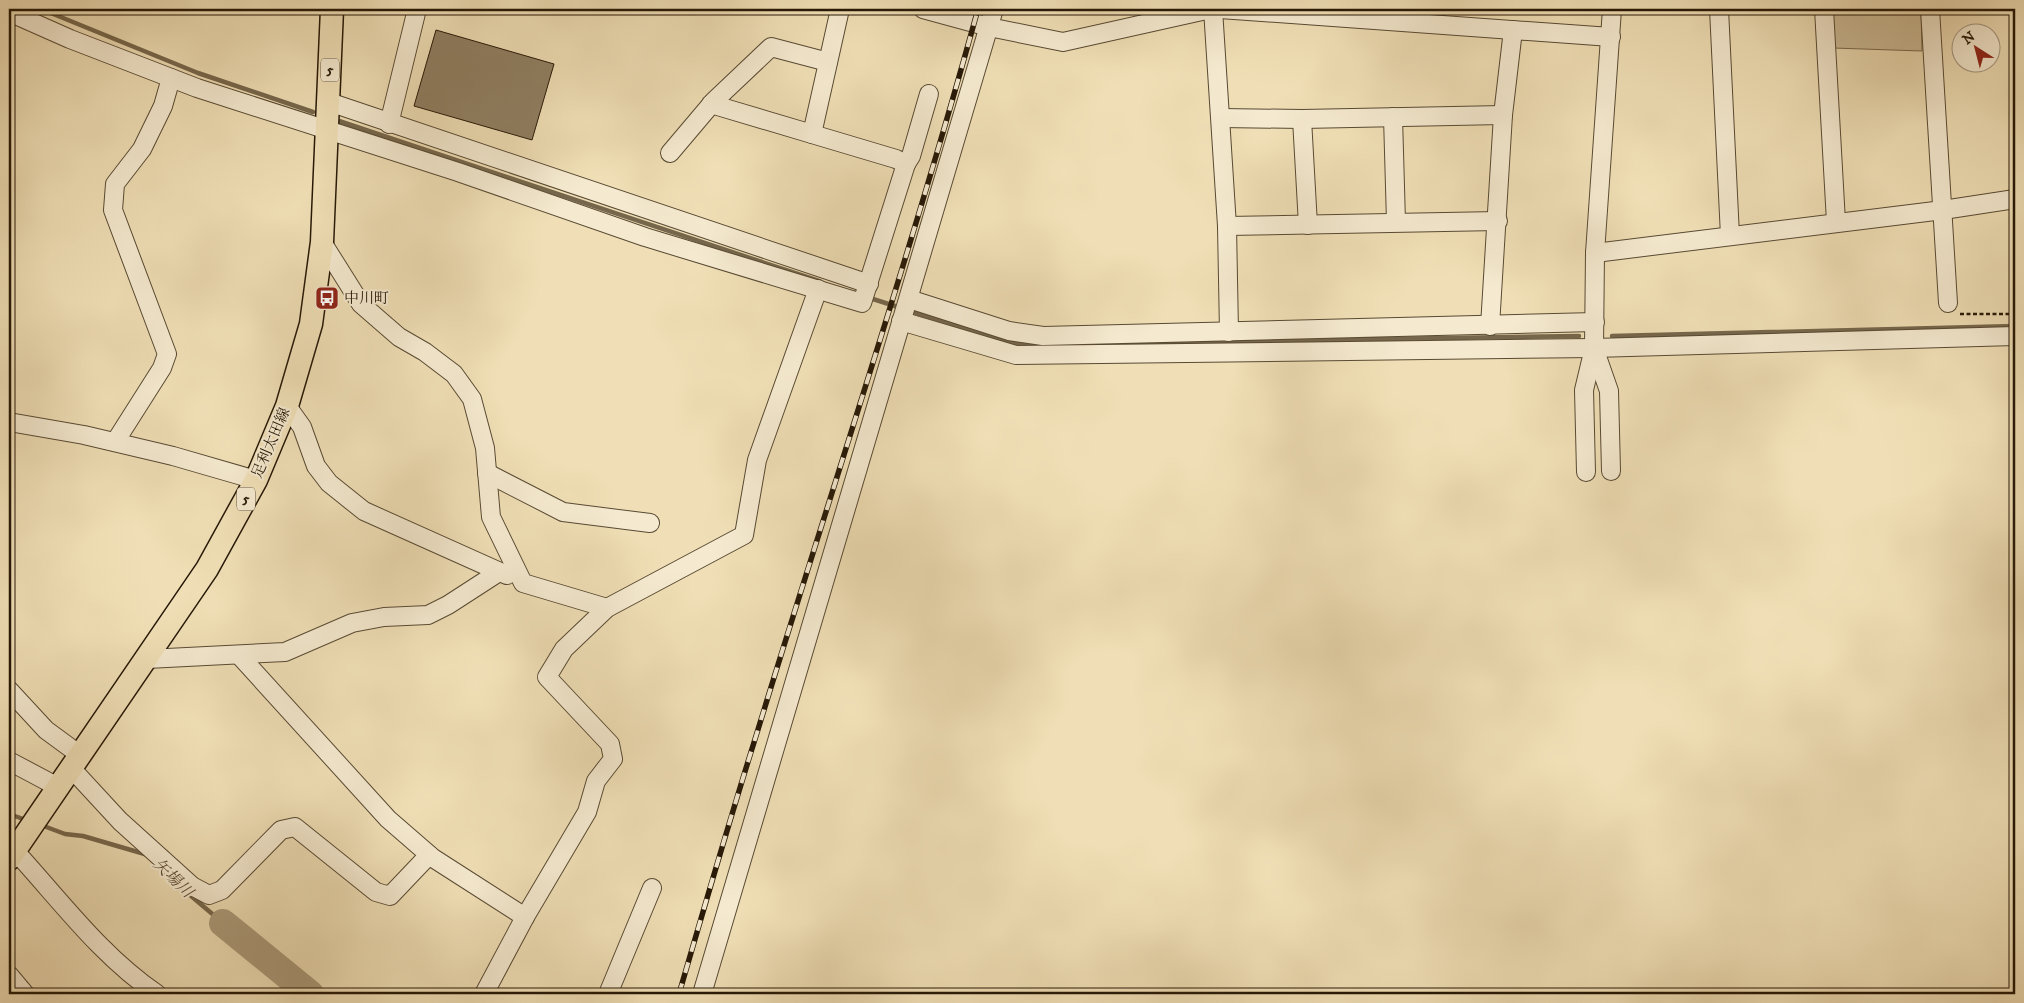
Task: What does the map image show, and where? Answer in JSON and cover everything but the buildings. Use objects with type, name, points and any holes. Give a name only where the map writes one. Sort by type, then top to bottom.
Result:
[{"type":"main road","name":"足利太田線","points":[[12,855],[207,570],[256,480],[287,406],[311,324],[322,242],[332,9]]},
{"type":"street","points":[[389,124],[416,9]]},
{"type":"street","points":[[812,134],[840,9]]},
{"type":"street","points":[[923,9],[988,27],[1063,42],[1212,9],[1227,226],[1229,332]]},
{"type":"street","points":[[702,994],[994,9]]},
{"type":"street","points":[[1220,9],[1610,37]]},
{"type":"street","points":[[1586,472],[1584,390],[1594,348],[1595,253],[1612,9]]},
{"type":"street","points":[[1718,9],[1730,236]]},
{"type":"street","points":[[1824,9],[1836,222]]},
{"type":"street","points":[[1930,9],[1944,210],[1948,303]]},
{"type":"street","points":[[9,11],[70,39],[170,78],[458,172],[645,237],[862,303],[929,94]]},
{"type":"street","points":[[1490,326],[1498,221],[1503,115],[1513,30]]},
{"type":"street","points":[[670,153],[711,104],[771,47],[828,62]]},
{"type":"street","points":[[115,442],[162,368],[167,354],[113,210],[115,184],[142,150],[163,106],[170,78]]},
{"type":"street","points":[[329,102],[389,124],[869,284]]},
{"type":"street","points":[[711,104],[896,159],[906,164]]},
{"type":"street","points":[[1221,118],[1302,119],[1503,115]]},
{"type":"street","points":[[1393,118],[1396,222]]},
{"type":"street","points":[[1302,119],[1308,225]]},
{"type":"street","points":[[1595,253],[1944,210],[2015,199]]},
{"type":"street","points":[[1227,226],[1498,221]]},
{"type":"street","points":[[322,242],[361,304],[399,337],[425,352],[454,374],[472,400],[485,448],[491,517],[523,583]]},
{"type":"street","points":[[484,994],[524,917],[587,812],[596,781],[613,759],[610,744],[547,677],[564,649],[607,608],[744,535],[757,460],[818,289]]},
{"type":"street","points":[[909,299],[1009,331],[1043,336],[1595,322]]},
{"type":"street","points":[[901,321],[1016,355],[1594,348],[2015,336]]},
{"type":"street","points":[[1594,348],[1609,391],[1611,471]]},
{"type":"street","points":[[287,406],[302,426],[316,466],[329,483],[364,512],[523,583],[607,608]]},
{"type":"street","points":[[9,422],[115,442],[173,456],[256,480]]},
{"type":"street","points":[[487,473],[563,512],[650,523]]},
{"type":"street","points":[[147,658],[285,652],[352,622],[384,617],[428,615],[448,605],[499,572]]},
{"type":"street","points":[[239,655],[388,819],[429,854],[524,917]]},
{"type":"street","points":[[9,690],[76,762],[120,821],[192,886],[209,895],[222,890],[281,830],[295,827],[376,892],[390,896],[429,854]]},
{"type":"street","points":[[9,761],[58,787]]},
{"type":"street","points":[[12,855],[97,942],[140,982],[157,994]]},
{"type":"street","points":[[608,994],[652,888]]},
{"type":"street","points":[[9,975],[24,994]]},
{"type":"path","points":[[1948,303],[1958,314],[2015,314]]},
{"type":"shaded area","points":[[1831,9],[1921,9],[1922,51],[1833,48]]},
{"type":"waterway","points":[[41,9],[198,73],[313,112]]},
{"type":"waterway","points":[[339,121],[819,281]]},
{"type":"waterway","points":[[873,299],[898,307]]},
{"type":"waterway","points":[[916,313],[1021,345],[1045,345]]},
{"type":"waterway","points":[[1612,336],[2015,326]]},
{"type":"waterway","points":[[1060,344],[1579,336]]},
{"type":"waterway","name":"矢場川","points":[[9,814],[29,821]]},
{"type":"waterway","name":"矢場川","points":[[41,825],[65,834],[83,836],[148,855]]},
{"type":"waterway","name":"矢場川","points":[[184,890],[223,923]]},
{"type":"waterway","name":"矢場川","points":[[223,923],[310,994]]},
{"type":"railway","points":[[679,994],[746,768],[925,192],[978,9]]},
{"type":"place","name":"中川町","points":[[327,298]]}]
